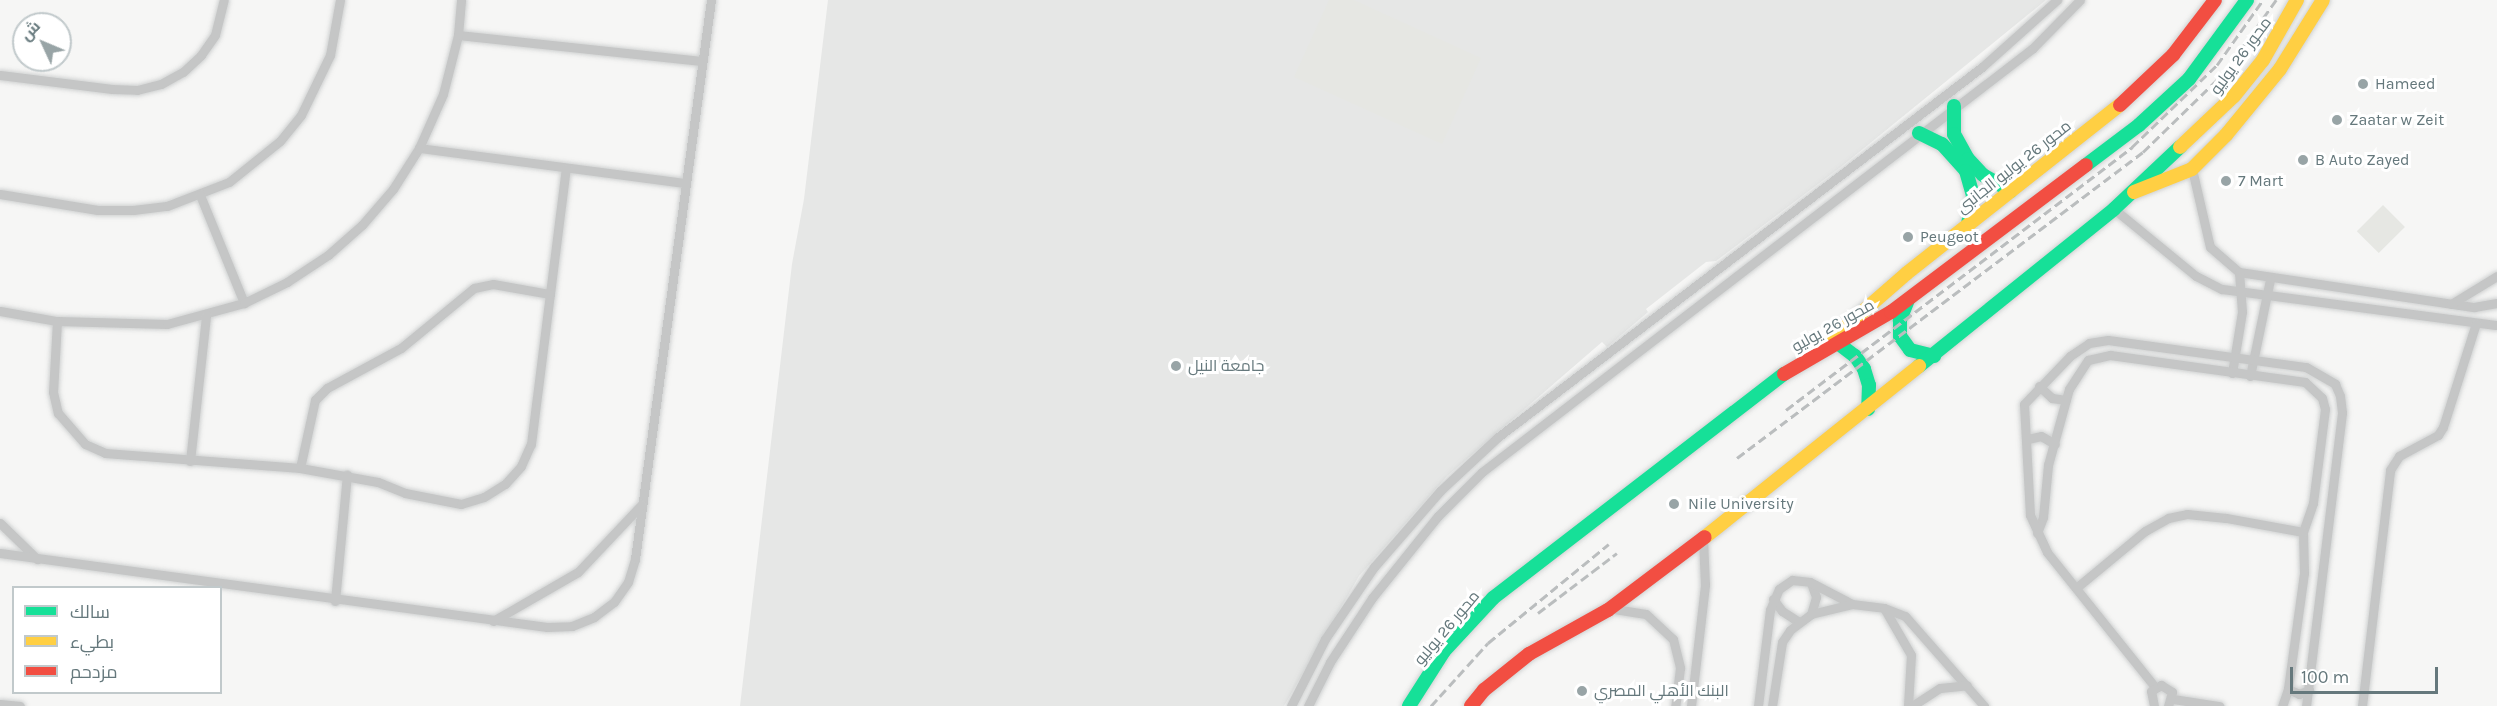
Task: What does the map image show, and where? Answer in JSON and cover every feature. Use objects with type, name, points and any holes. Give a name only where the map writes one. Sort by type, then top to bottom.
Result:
[{"type":"main road","name":"محور 26 يوليو الجانبى","points":[[1820,349],[1968,224],[2149,80],[2215,0]]},
{"type":"main road","name":"محور 26 يوليو","points":[[1409,706],[1444,651],[1493,598],[1820,349],[1873,323],[1908,300],[2165,103],[2211,53],[2247,0]]},
{"type":"main road","name":"محور 26 يوليو","points":[[1471,706],[1484,690],[1529,654],[1608,610],[1703,540],[1934,356],[2134,192],[2234,96],[2263,60],[2297,0]]},
{"type":"main road","points":[[2134,192],[2192,169],[2240,120],[2274,78],[2323,0]]},
{"type":"main road","points":[[1954,106],[1954,134],[1968,159],[1983,175],[2012,191]]},
{"type":"main road","points":[[1919,133],[1942,144],[1966,171],[1972,196],[1968,224]]},
{"type":"main road","points":[[1908,300],[1900,320],[1900,336],[1910,350],[1934,356]]},
{"type":"main road","points":[[1835,341],[1855,356],[1864,369],[1869,385],[1868,409]]},
{"type":"street","points":[[0,75],[112,89],[137,90],[161,84],[183,72],[201,55],[215,34],[224,0]]},
{"type":"street","points":[[0,194],[98,210],[132,210],[200,195],[255,164],[301,115],[330,55],[340,0]]},
{"type":"street","points":[[0,311],[57,321],[167,324],[244,303],[287,282],[328,255],[362,225],[393,189],[419,148],[443,94],[458,35],[460,0]]},
{"type":"street","points":[[0,554],[335,602],[494,621],[572,626],[594,617],[614,602],[628,582],[635,559],[711,0]]},
{"type":"street","points":[[1291,706],[1325,639],[1401,534],[1498,438],[1982,67],[2057,0]]},
{"type":"street","points":[[1308,706],[1330,662],[1372,598],[1438,516],[1520,441],[1954,106],[2033,48],[2080,0]]},
{"type":"street","points":[[458,35],[702,62]]},
{"type":"street","points":[[419,148],[686,183]]},
{"type":"street","points":[[57,321],[53,392],[70,430],[105,453],[300,468],[347,475],[433,500],[461,504],[484,497],[505,484],[521,466],[531,444],[566,168]]},
{"type":"street","points":[[2114,209],[2204,282],[2239,292],[2496,327],[2497,304],[2480,307],[2451,304],[2270,279],[2239,272],[2210,247],[2192,169]]},
{"type":"street","points":[[200,195],[244,303]]},
{"type":"street","points":[[2232,373],[2242,312],[2239,272]]},
{"type":"street","points":[[2451,304],[2497,276]]},
{"type":"street","points":[[2250,376],[2270,279]]},
{"type":"street","points":[[300,468],[315,400],[327,388],[409,343],[474,288],[493,284],[550,294]]},
{"type":"street","points":[[190,461],[206,315]]},
{"type":"street","points":[[2362,706],[2390,470],[2399,456],[2430,440],[2443,427],[2476,323]]},
{"type":"street","points":[[1637,333],[1645,344]]},
{"type":"street","points":[[2155,687],[2076,588],[2037,533],[2028,502],[2028,439],[2024,404],[2039,386],[2079,349],[2108,340],[2317,370],[2335,384],[2340,396],[2342,413],[2306,706]]},
{"type":"street","points":[[1623,344],[1631,355]]},
{"type":"street","points":[[2037,533],[2066,400],[2080,366],[2098,356],[2306,382],[2322,398],[2325,409],[2313,503],[2303,532],[2305,559],[2288,688],[2282,706]]},
{"type":"street","points":[[2039,386],[2052,398],[2066,400]]},
{"type":"street","points":[[2028,439],[2042,436],[2055,444]]},
{"type":"street","points":[[335,602],[347,475]]},
{"type":"street","points":[[2313,503],[2320,507],[2331,505]]},
{"type":"street","points":[[494,621],[578,573],[642,504]]},
{"type":"street","points":[[2076,588],[2145,531],[2168,518],[2187,514],[2226,518],[2303,532]]},
{"type":"street","points":[[0,523],[38,559]]},
{"type":"street","points":[[1691,706],[1705,573],[1703,540]]},
{"type":"street","points":[[2305,559],[2313,557],[2324,562]]},
{"type":"street","points":[[1810,582],[1816,597],[1811,614]]},
{"type":"street","points":[[1758,706],[1773,599],[1785,583],[1810,582],[1852,604],[1884,608],[1911,621],[1984,706]]},
{"type":"street","points":[[1773,599],[1782,611],[1799,622]]},
{"type":"street","points":[[1772,706],[1782,642],[1799,622],[1811,614],[1852,604]]},
{"type":"street","points":[[1884,608],[1911,655],[1910,706]]},
{"type":"street","points":[[1608,610],[1634,610],[1651,617],[1666,629],[1678,651],[1680,668],[1675,706]]},
{"type":"street","points":[[1678,651],[1698,651]]},
{"type":"street","points":[[1910,706],[1940,688],[1967,685]]},
{"type":"street","points":[[2155,687],[2168,687],[2171,702],[2219,706]]},
{"type":"street","points":[[2150,705],[2149,697],[2155,687]]},
{"type":"street","points":[[2288,688],[2299,694],[2309,690]]},
{"type":"street","points":[[0,704],[20,706]]},
{"type":"shaded area","name":"جامعة النيل","points":[[828,0],[2046,0],[1842,166],[1716,261],[1706,262],[1646,309],[1648,312],[1607,347],[1602,342],[1447,476],[1359,576],[1284,706],[740,706],[792,264],[804,199]]},
{"type":"shaded area","points":[[1329,0],[1354,0],[1481,58],[1442,144],[1294,77]]},
{"type":"shaded area","points":[[2383,205],[2405,227],[2379,253],[2357,231]]},
{"type":"railway","points":[[1786,410],[2132,147],[2217,65],[2263,0]]},
{"type":"railway","points":[[1737,458],[2143,152],[2224,73],[2276,0]]},
{"type":"railway","points":[[1431,706],[1488,643],[1609,544]]},
{"type":"railway","points":[[1538,613],[1617,553]]},
{"type":"traffic: fast","points":[[2086,165],[2139,125],[2189,79],[2247,0]]},
{"type":"traffic: fast","points":[[1954,106],[1954,134],[1968,159],[1983,175],[2011,191]]},
{"type":"traffic: fast","points":[[1919,133],[1942,144],[1966,171],[1973,196],[1968,224]]},
{"type":"traffic: fast","points":[[1919,366],[2114,209],[2180,147]]},
{"type":"traffic: fast","points":[[1908,300],[1900,320],[1900,336],[1910,350],[1934,356]]},
{"type":"traffic: fast","points":[[1835,341],[1855,356],[1864,369],[1869,385],[1868,409]]},
{"type":"traffic: fast","points":[[1409,706],[1444,651],[1493,598],[1784,374]]},
{"type":"traffic: slow","points":[[2180,147],[2234,96],[2263,60],[2297,0]]},
{"type":"traffic: slow","points":[[2134,192],[2192,169],[2226,135],[2280,69],[2323,0]]},
{"type":"traffic: slow","points":[[1827,343],[1907,273],[2120,105]]},
{"type":"traffic: slow","points":[[1705,537],[1919,366]]},
{"type":"traffic: jam","points":[[2120,105],[2173,55],[2215,0]]},
{"type":"traffic: jam","points":[[1784,374],[1891,312],[2086,165]]},
{"type":"traffic: jam","points":[[1471,706],[1484,690],[1529,654],[1608,610],[1705,537]]},
{"type":"place","name":"Hameed","points":[[2363,84]]},
{"type":"place","name":"Zaatar w Zeit","points":[[2337,120]]},
{"type":"place","name":"B Auto Zayed","points":[[2303,160]]},
{"type":"place","name":"7 Mart","points":[[2226,181]]},
{"type":"place","name":"Peugeot","points":[[1908,237]]},
{"type":"place","name":"جامعة النيل","points":[[1176,366]]},
{"type":"place","name":"Nile University","points":[[1674,504]]},
{"type":"place","name":"البنك الأهلي المصري","points":[[1582,691]]}]
